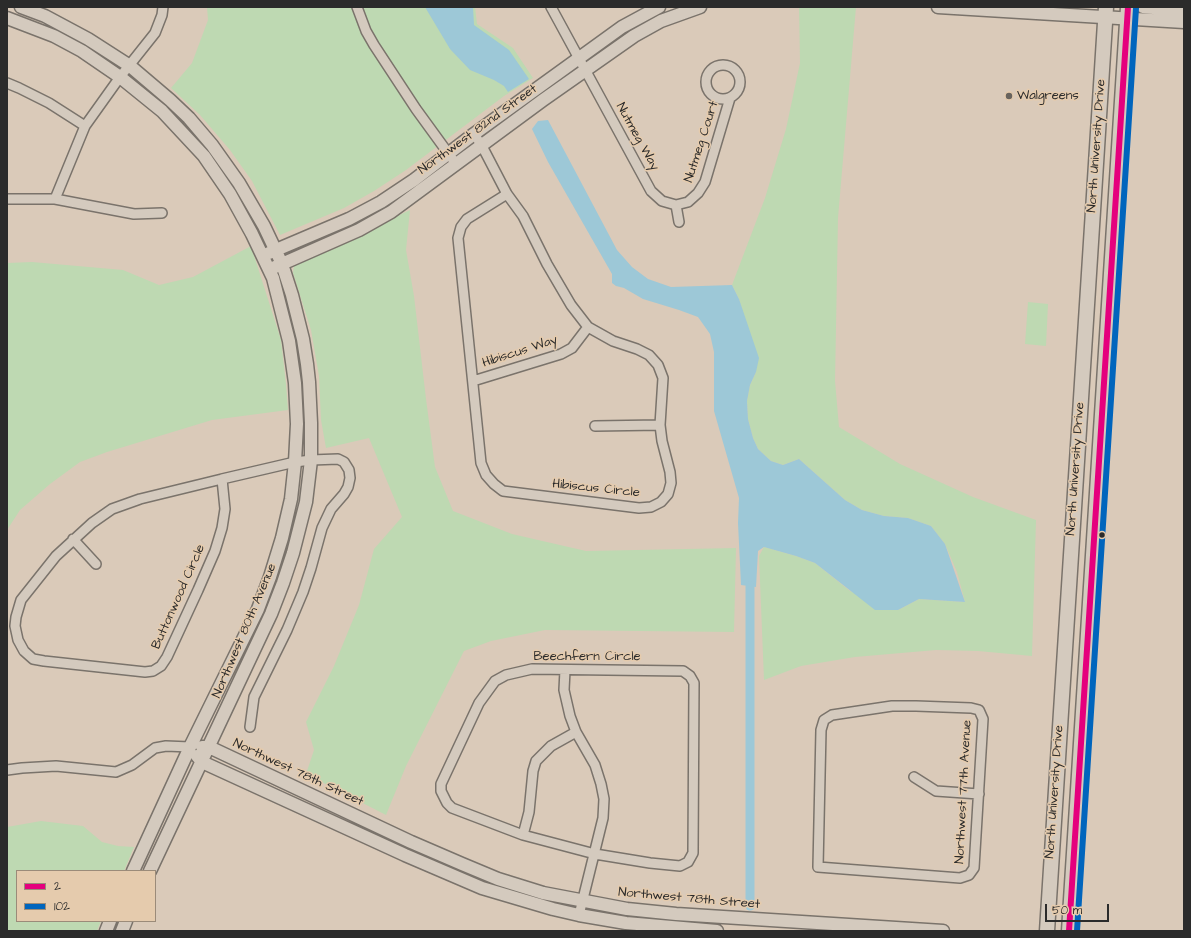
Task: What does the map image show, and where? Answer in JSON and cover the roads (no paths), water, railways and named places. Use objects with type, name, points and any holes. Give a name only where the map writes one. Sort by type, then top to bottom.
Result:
[{"type":"main road","name":"North University Drive","points":[[1046,931],[1105,12]]},
{"type":"main road","name":"North University Drive","points":[[1069,931],[1127,13]]},
{"type":"main road","points":[[1071,543],[1084,568],[1092,574]]},
{"type":"street","name":"Northwest 80th Avenue","points":[[21,7],[45,16],[88,38],[130,66],[189,118],[212,145],[240,183],[264,226],[282,264],[292,295],[303,339],[310,382],[312,423],[311,460],[306,502],[283,583],[271,614],[150,870]]},
{"type":"street","points":[[56,199],[85,126],[120,77],[155,33],[162,15],[163,7]]},
{"type":"street","points":[[357,7],[366,31],[374,46],[456,164]]},
{"type":"street","name":"Nutmeg Way","points":[[551,7],[651,191],[662,201],[676,205]]},
{"type":"street","name":"Northwest 82nd Street","points":[[263,256],[349,219],[381,202],[414,180],[474,134],[579,58],[622,28],[659,7]]},
{"type":"street","name":"Northwest 82nd Street","points":[[269,270],[359,230],[392,212],[585,70],[641,32],[661,21],[700,7]]},
{"type":"street","points":[[938,7],[1127,13],[1184,22]]},
{"type":"street","points":[[1143,7],[1184,11]]},
{"type":"street","name":"Northwest 80th Avenue","points":[[7,18],[54,36],[82,51],[120,77],[162,111],[204,156],[230,194],[263,256],[273,278],[289,341],[295,383],[297,424],[292,499],[282,538],[258,609],[190,748],[133,870]]},
{"type":"street","points":[[7,83],[49,103],[85,126]]},
{"type":"street","name":"Nutmeg Court","points":[[676,205],[688,202],[698,193],[705,182],[730,98]]},
{"type":"street","name":"Hibiscus Circle","points":[[474,134],[482,146],[507,194],[523,216],[547,264],[571,305],[588,327],[613,341],[650,355],[658,365],[663,378],[660,425],[671,483],[668,494],[661,502],[651,507],[639,508],[503,491],[486,475],[481,463],[458,238],[461,227],[467,219],[507,194]]},
{"type":"street","points":[[7,199],[56,199],[134,214],[162,213]]},
{"type":"street","points":[[676,205],[679,222]]},
{"type":"street","name":"Hibiscus Way","points":[[473,381],[561,354],[572,348],[588,327]]},
{"type":"street","points":[[595,426],[660,425]]},
{"type":"street","name":"Buttonwood Circle","points":[[222,479],[225,509],[222,528],[215,551],[167,657],[161,666],[153,671],[145,672],[33,659],[24,651],[18,640],[15,626],[21,600],[56,556],[92,522],[112,509],[140,499],[222,479],[295,462],[338,459],[344,462],[349,470],[350,478],[348,487],[331,509],[322,528],[303,592],[287,630],[254,697],[250,727]]},
{"type":"street","points":[[73,539],[96,564]]},
{"type":"street","name":"Beechfern Circle","points":[[532,669],[683,671],[690,676],[694,683],[693,853],[688,862],[680,866],[650,863],[595,854],[523,835],[452,808],[443,798],[441,791],[441,784],[479,703],[495,681],[506,675],[532,669]]},
{"type":"street","points":[[565,670],[564,690],[570,716],[576,732],[595,765],[602,784],[604,798],[603,818],[579,915]]},
{"type":"street","name":"Northwest 77th Avenue","points":[[892,706],[971,708],[979,710],[983,719],[979,794],[974,868],[969,875],[960,878],[818,867],[821,730],[824,720],[832,715],[892,706]]},
{"type":"street","points":[[523,835],[529,812],[533,771],[536,761],[551,746],[576,732]]},
{"type":"street","points":[[7,770],[56,766],[116,772],[132,765],[155,748],[166,746],[190,748],[202,762],[454,877],[482,888],[579,915],[626,923],[717,931]]},
{"type":"street","name":"Northwest 78th Street","points":[[190,748],[209,747],[411,842],[498,879],[543,893],[627,908],[676,914],[943,931]]},
{"type":"street","points":[[914,777],[936,791],[979,794]]},
{"type":"water","points":[[425,7],[473,7],[474,25],[509,50],[529,79],[508,92],[504,86],[494,80],[470,70],[450,49]]},
{"type":"water","points":[[548,120],[617,250],[632,267],[648,279],[671,287],[732,285],[739,299],[759,358],[756,372],[750,385],[747,401],[748,419],[753,438],[758,449],[771,461],[783,465],[799,459],[845,500],[862,510],[884,516],[908,518],[931,526],[945,544],[965,602],[919,599],[898,610],[875,610],[815,563],[764,547],[758,551],[756,587],[741,585],[738,523],[739,498],[714,411],[714,352],[710,334],[698,317],[643,299],[612,283],[612,274],[548,162],[532,129],[538,121]]},
{"type":"waterway","points":[[750,586],[750,906]]},
{"type":"place","name":"Walgreens","points":[[1009,96]]}]
